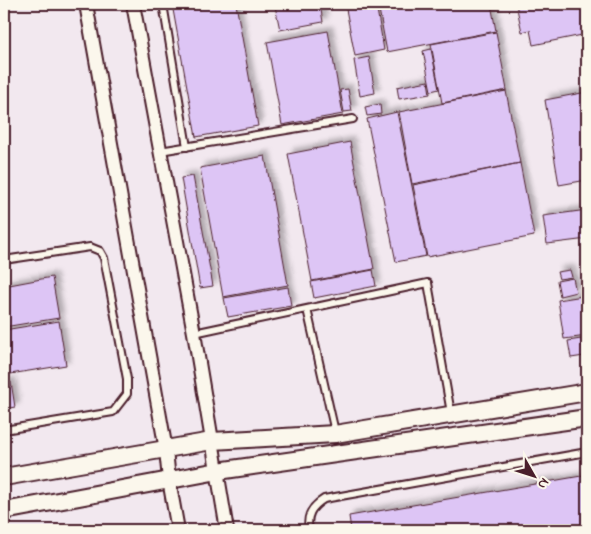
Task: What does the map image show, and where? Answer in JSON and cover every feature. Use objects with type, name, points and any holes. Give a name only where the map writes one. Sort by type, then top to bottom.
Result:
[{"type":"street","points":[[86,4],[166,450],[178,530]]},
{"type":"street","points":[[133,4],[194,333],[218,471],[226,530]]},
{"type":"street","points":[[4,477],[212,441],[336,434],[587,392]]},
{"type":"street","points":[[4,511],[218,471],[587,418]]},
{"type":"lane","points":[[163,4],[187,147]]},
{"type":"lane","points":[[160,151],[353,119]]},
{"type":"lane","points":[[4,260],[90,247],[100,252],[104,258],[124,360],[127,394],[113,412],[4,430]]},
{"type":"lane","points":[[194,333],[428,284],[451,414]]},
{"type":"lane","points":[[307,309],[336,434]]},
{"type":"lane","points":[[308,530],[309,513],[316,504],[324,500],[587,452]]},
{"type":"building","points":[[172,4],[236,4],[258,126],[196,137]]},
{"type":"building","points":[[286,4],[320,4],[323,22],[280,30],[275,6]]},
{"type":"building","points":[[345,4],[376,4],[384,50],[355,56]]},
{"type":"building","points":[[378,4],[491,4],[496,31],[387,52]]},
{"type":"building","points":[[516,4],[587,4],[587,34],[533,45],[530,30],[522,32]]},
{"type":"building","points":[[328,31],[343,114],[282,125],[267,42]]},
{"type":"building","points":[[496,32],[507,90],[442,103],[431,44]]},
{"type":"building","points":[[431,49],[439,89],[431,91],[423,51]]},
{"type":"building","points":[[369,57],[375,93],[360,96],[354,60]]},
{"type":"building","points":[[428,81],[430,94],[399,99],[397,87]]},
{"type":"building","points":[[348,89],[352,111],[344,112],[340,90]]},
{"type":"building","points":[[506,91],[520,163],[412,184],[399,112]]},
{"type":"building","points":[[587,92],[587,180],[559,185],[545,100]]},
{"type":"building","points":[[380,104],[381,114],[367,116],[365,107]]},
{"type":"building","points":[[397,112],[426,256],[396,262],[367,119]]},
{"type":"building","points":[[350,142],[374,269],[312,281],[288,154]]},
{"type":"building","points":[[265,156],[288,285],[223,297],[200,168]]},
{"type":"building","points":[[520,163],[534,236],[427,257],[413,185]]},
{"type":"building","points":[[193,176],[213,286],[200,288],[181,178]]},
{"type":"building","points":[[587,210],[587,239],[547,244],[543,216]]},
{"type":"building","points":[[373,270],[376,286],[314,298],[311,282]]},
{"type":"building","points":[[570,270],[572,277],[559,279],[557,272]]},
{"type":"building","points":[[52,277],[59,318],[4,327],[4,286]]},
{"type":"building","points":[[573,278],[576,292],[560,296],[557,281]]},
{"type":"building","points":[[288,287],[291,306],[228,317],[224,298]]},
{"type":"building","points":[[583,296],[587,336],[564,339],[558,300]]},
{"type":"building","points":[[59,321],[66,365],[4,375],[4,330]]},
{"type":"building","points":[[581,339],[584,356],[571,358],[568,341]]},
{"type":"building","points":[[11,382],[15,407],[4,409],[4,383]]},
{"type":"building","points":[[587,475],[587,530],[351,530],[349,516]]}]
